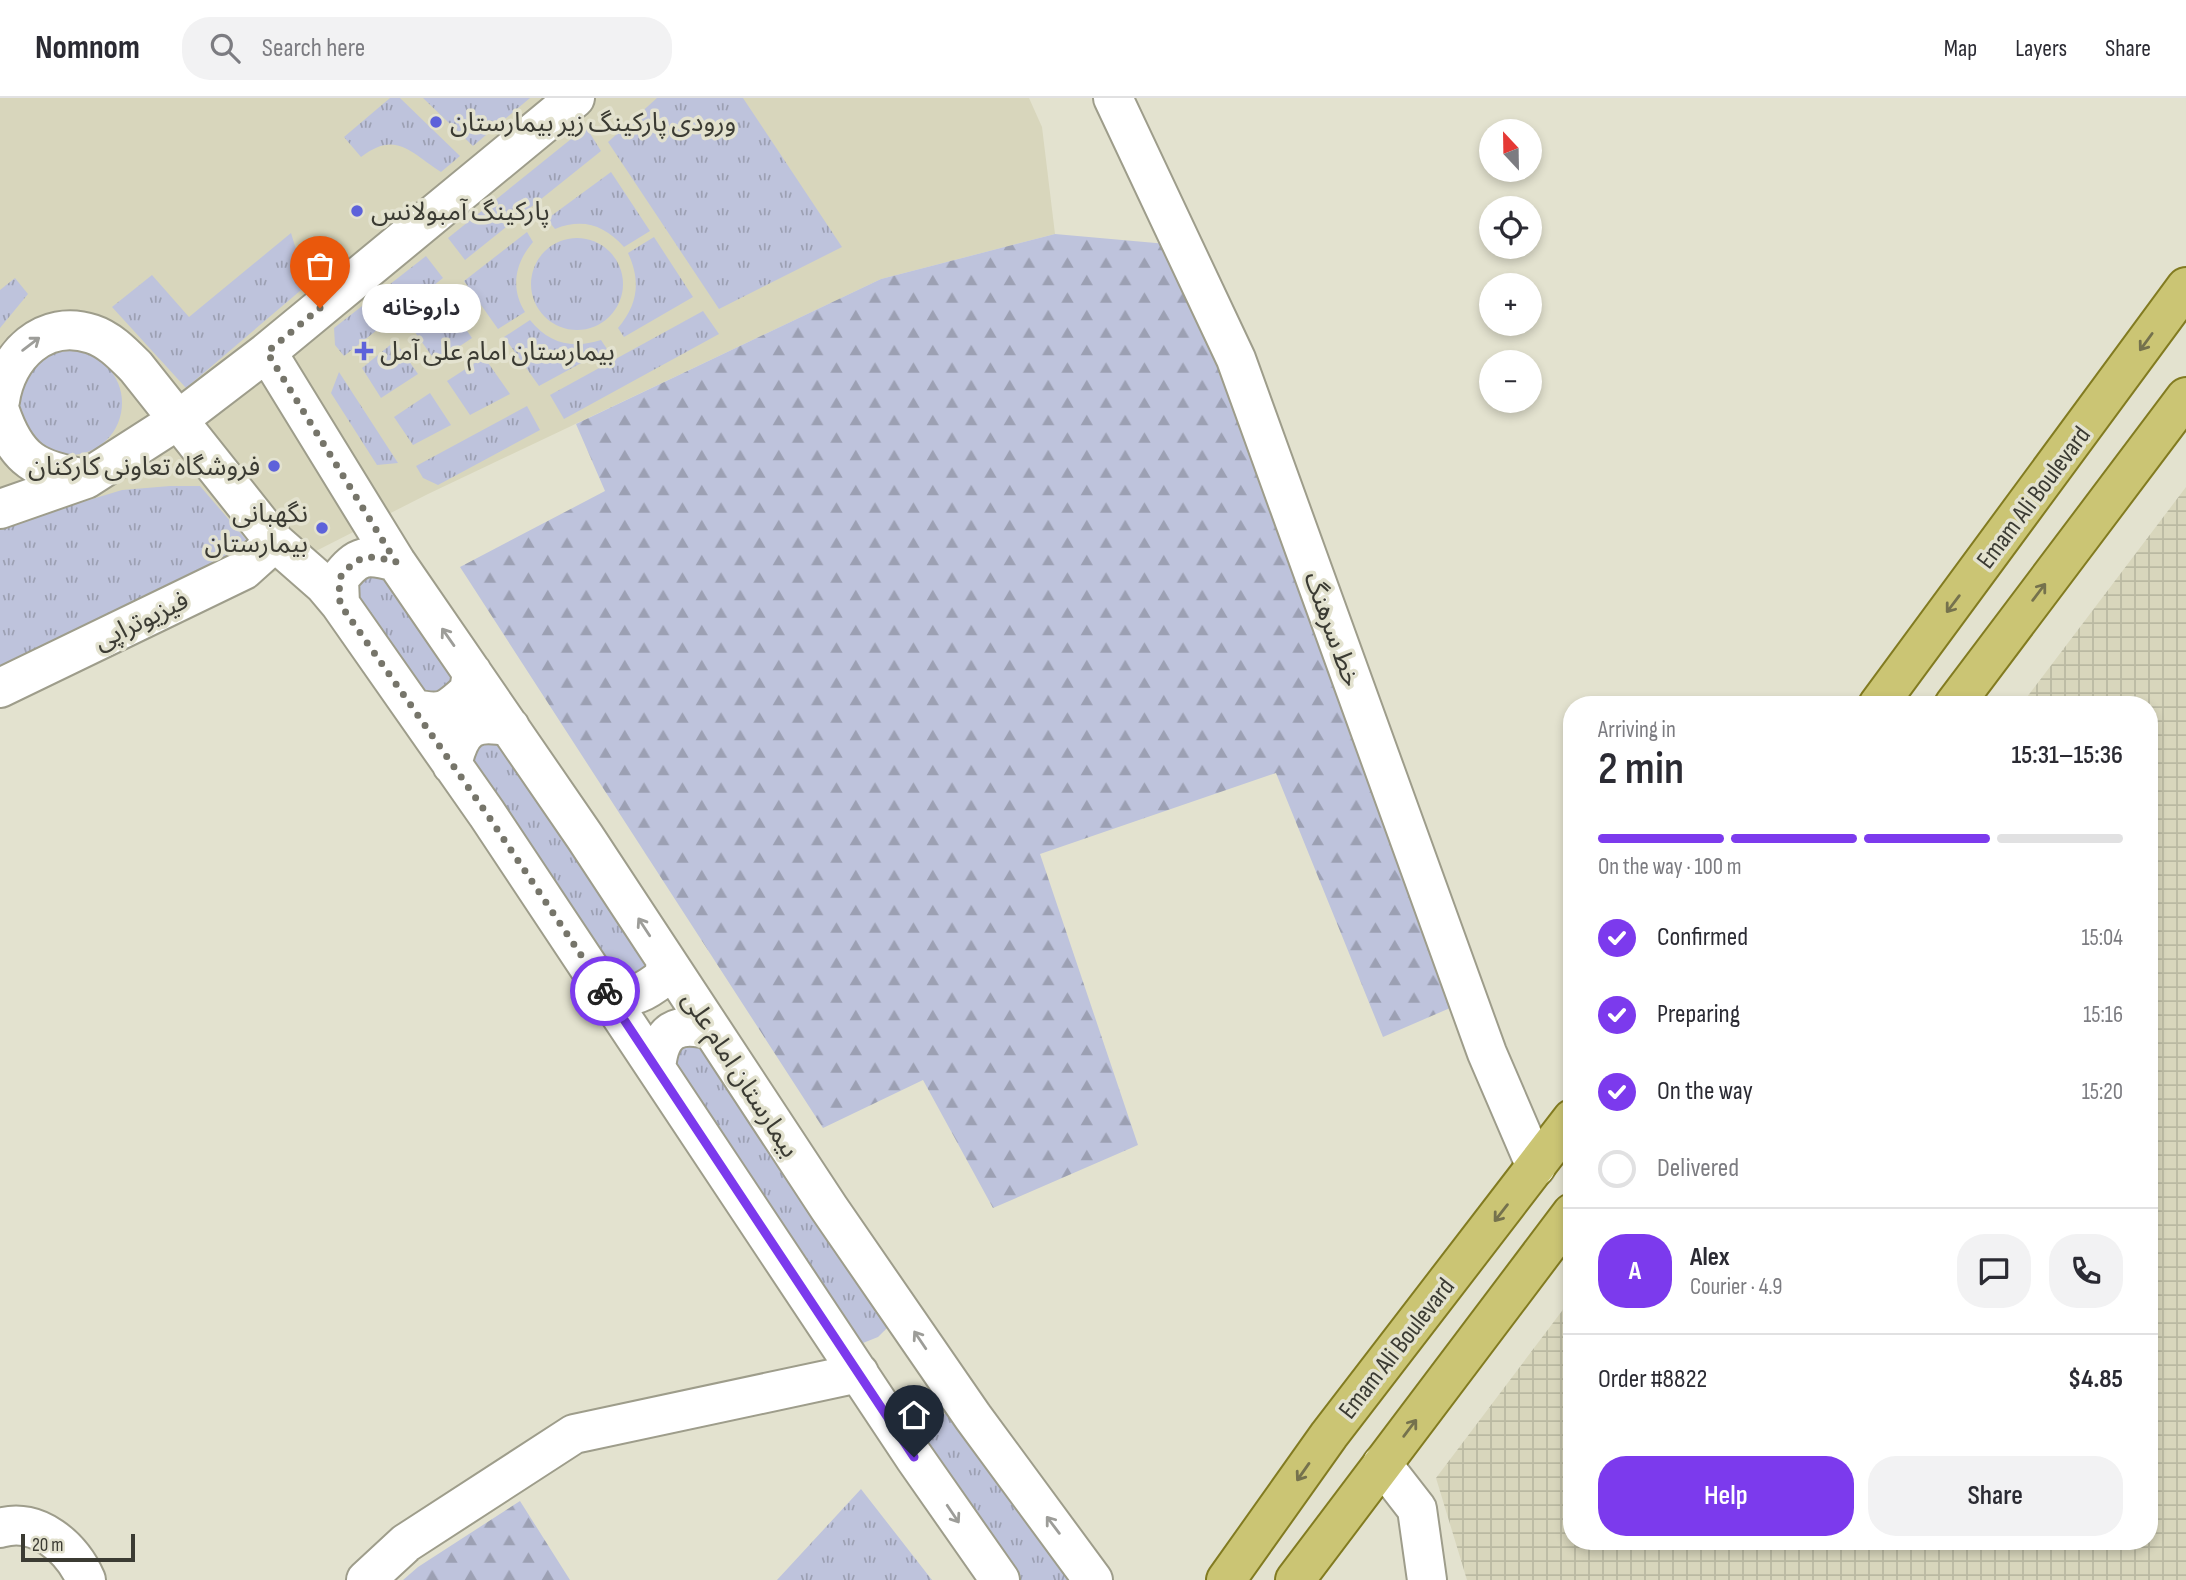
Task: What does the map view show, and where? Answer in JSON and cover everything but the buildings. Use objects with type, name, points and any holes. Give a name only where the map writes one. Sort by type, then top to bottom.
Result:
[{"type":"main road","name":"Emam Ali Boulevard","points":[[1885,696],[2186,287]]},
{"type":"main road","points":[[1961,696],[2186,397]]},
{"type":"main road","name":"Emam Ali Boulevard","points":[[1226,1580],[1329,1435],[1563,1131]]},
{"type":"main road","points":[[1295,1580],[1563,1225]]},
{"type":"main road","points":[[1329,1435],[1382,1464]]},
{"type":"street","points":[[0,509],[86,479],[178,420],[267,352],[575,98]]},
{"type":"street","name":"خط سرهنگ","points":[[1113,98],[1236,359],[1482,1040],[1536,1167]]},
{"type":"street","points":[[0,401],[2,381],[16,355],[38,337],[65,330],[92,334],[112,345],[136,367],[275,542],[340,604],[452,765],[1000,1580]]},
{"type":"street","name":"بیمارستان امام علی","points":[[267,352],[396,562],[510,727],[829,1208],[973,1417],[1094,1580]]},
{"type":"street","points":[[0,411],[9,437],[27,458],[48,472],[86,479]]},
{"type":"street","name":"فیزیوتراپی","points":[[0,688],[244,570],[275,542]]},
{"type":"street","points":[[340,604],[339,579],[352,562],[372,555],[396,562]]},
{"type":"street","points":[[414,709],[436,714],[453,705],[469,691],[472,672]]},
{"type":"street","points":[[452,765],[458,742],[470,728],[486,722],[510,727]]},
{"type":"street","points":[[608,996],[626,998],[646,992],[664,977],[666,960]]},
{"type":"street","points":[[656,1068],[658,1046],[673,1031],[691,1025],[712,1030]]},
{"type":"street","points":[[366,1580],[406,1544],[574,1434],[859,1373]]},
{"type":"street","points":[[1382,1464],[1417,1509],[1427,1580]]},
{"type":"street","points":[[0,1528],[9,1525],[43,1531],[67,1550],[86,1580]]},
{"type":"shaded area","name":"بیمارستان امام علی آمل","points":[[0,98],[1029,98],[1042,127],[1055,234],[881,279],[428,494],[257,581],[0,694]]},
{"type":"shaded area","points":[[2186,487],[2186,1580],[1467,1580],[1436,1478],[1563,1310],[1563,1550],[2158,1550],[2158,696],[2028,696]]},
{"type":"green space","points":[[390,98],[400,98],[460,156],[441,172],[411,151],[394,145],[373,149],[361,157],[344,137]]},
{"type":"green space","points":[[423,98],[530,98],[473,146]]},
{"type":"green space","points":[[657,98],[743,98],[842,247],[719,309],[608,142]]},
{"type":"green space","points":[[586,127],[601,151],[465,260],[448,238]]},
{"type":"green space","points":[[611,172],[650,231],[624,247],[609,233],[593,226],[575,224],[555,229],[547,219]]},
{"type":"green space","points":[[527,232],[533,242],[522,258],[516,285],[525,312],[498,329],[464,281]]},
{"type":"green space","points":[[291,233],[307,285],[186,388],[112,307],[152,275],[189,317]]},
{"type":"green space","points":[[1055,234],[1167,244],[1236,394],[1457,1005],[1383,1037],[1276,773],[1040,854],[1138,1145],[993,1208],[923,1080],[823,1128],[460,567],[605,491],[576,424],[881,279]]},
{"type":"green space","points":[[654,237],[693,297],[624,337],[618,328],[630,310],[636,283],[628,253]]},
{"type":"green space","points":[[577,238],[595,242],[609,252],[619,266],[623,284],[619,302],[609,316],[595,326],[577,330],[559,326],[545,316],[535,302],[531,284],[535,266],[545,252],[559,242]]},
{"type":"green space","points":[[426,256],[443,278],[344,356],[335,345],[334,328]]},
{"type":"green space","points":[[15,278],[28,294],[0,328],[0,290]]},
{"type":"green space","points":[[446,301],[472,338],[436,362],[412,328]]},
{"type":"green space","points":[[703,311],[719,334],[564,419],[550,395]]},
{"type":"green space","points":[[530,320],[553,339],[571,344],[601,340],[607,349],[539,386],[504,337]]},
{"type":"green space","points":[[395,341],[418,374],[381,398],[362,368]]},
{"type":"green space","points":[[70,351],[90,355],[107,366],[118,383],[122,403],[118,423],[107,440],[90,451],[70,455],[50,451],[33,440],[22,423],[18,403],[22,383],[33,366],[50,355]]},
{"type":"green space","points":[[484,357],[510,394],[470,415],[447,381]]},
{"type":"green space","points":[[339,372],[398,463],[377,465],[331,393]]},
{"type":"green space","points":[[430,393],[451,425],[413,445],[394,417]]},
{"type":"green space","points":[[527,406],[540,430],[438,485],[423,478],[416,466]]},
{"type":"green space","points":[[200,486],[250,544],[250,553],[0,682],[0,527],[122,490]]},
{"type":"green space","points":[[371,555],[472,672],[436,714],[340,604]]},
{"type":"green space","points":[[486,722],[666,960],[626,998],[458,742]]},
{"type":"green space","points":[[691,1025],[893,1322],[878,1337],[858,1345],[658,1046]]},
{"type":"green space","points":[[952,1412],[1093,1580],[1000,1580],[916,1434],[931,1418]]},
{"type":"green space","points":[[861,1489],[932,1580],[777,1580]]},
{"type":"green space","points":[[520,1501],[570,1580],[403,1580],[418,1567]]},
{"type":"way so far","points":[[320,308],[267,352],[396,562],[372,555],[352,562],[339,579],[340,604],[487,814],[605,991]]},
{"type":"place","name":"ورودی پارکینگ زیر بیمارستان","points":[[436,122]]},
{"type":"place","name":"پارکینگ آمبولانس","points":[[357,211]]},
{"type":"place","name":"داروخانه","points":[[320,308]]},
{"type":"place","name":"بیمارستان امام علی آمل","points":[[364,351]]},
{"type":"place","name":"فروشگاه تعاونی کارکنان","points":[[274,466]]},
{"type":"place","name":"نگهبانی بیمارستان","points":[[322,528]]},
{"type":"route","points":[[605,991],[914,1457]]}]
